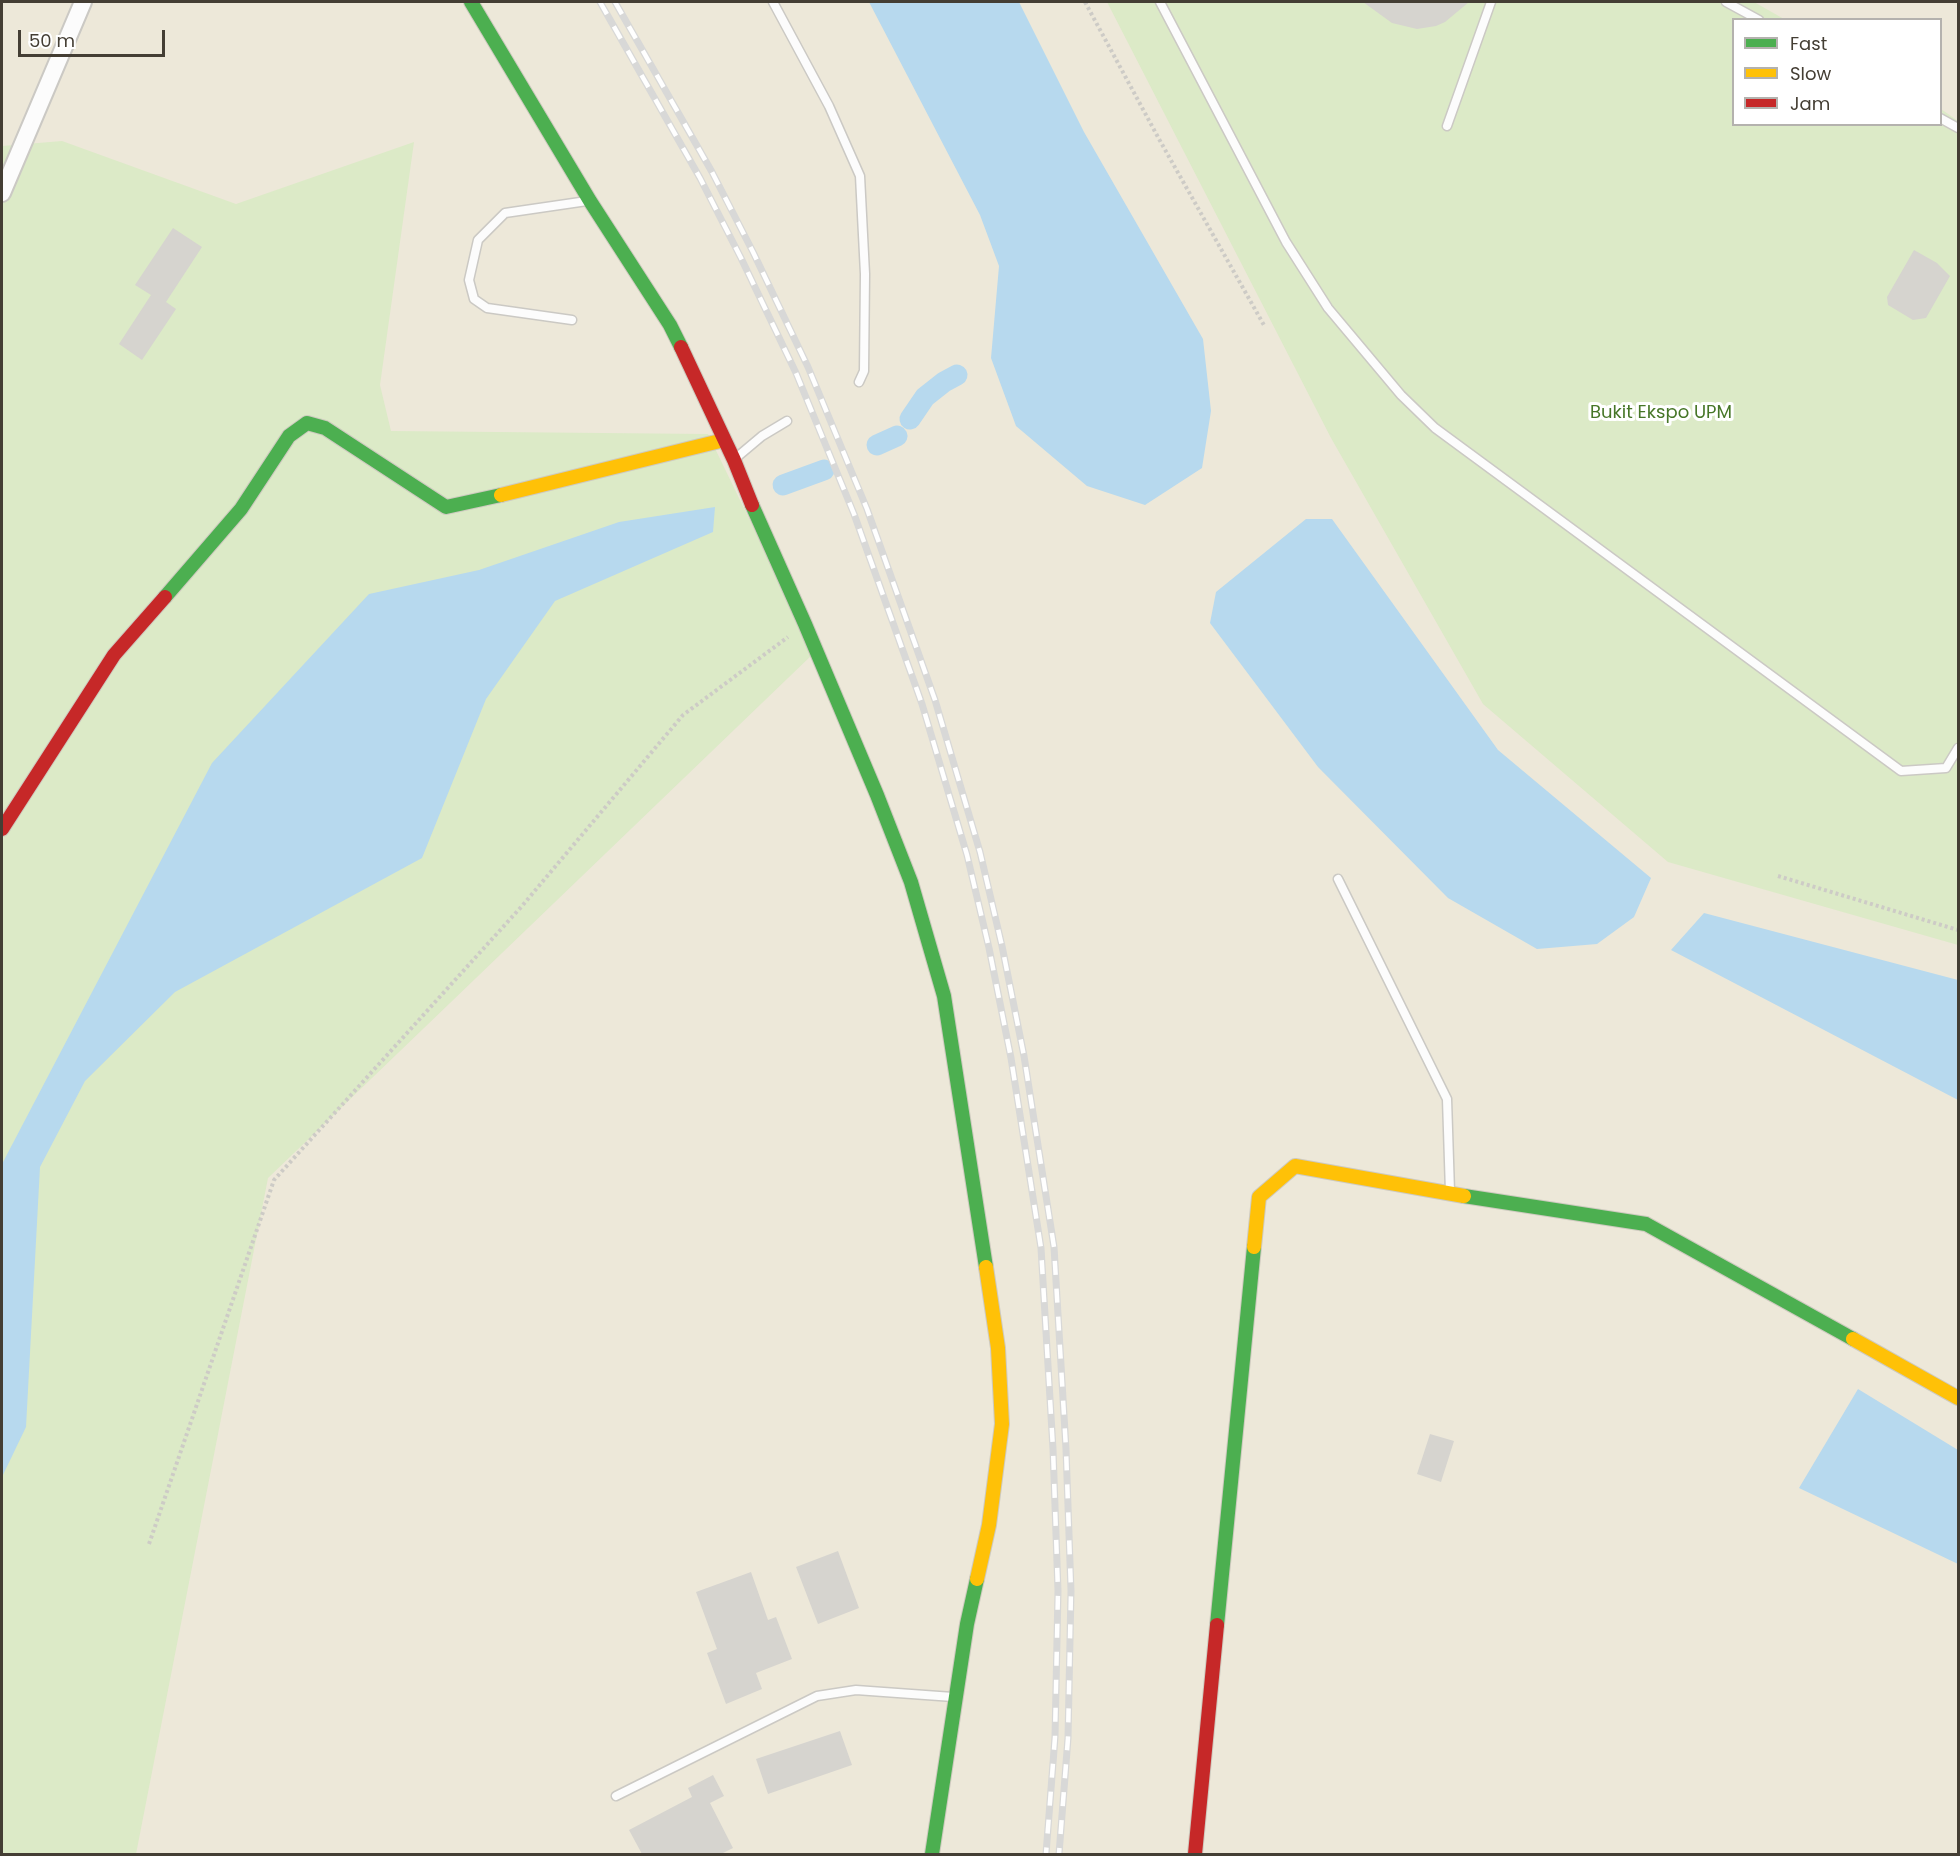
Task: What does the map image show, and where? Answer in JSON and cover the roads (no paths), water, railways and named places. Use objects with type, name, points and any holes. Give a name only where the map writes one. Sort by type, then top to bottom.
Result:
[{"type":"street","points":[[2,193],[83,2]]},
{"type":"street","points":[[471,2],[590,201],[670,325],[734,460],[878,795],[907,871],[944,996],[998,1347],[1002,1424],[989,1525],[967,1624],[932,1854]]},
{"type":"street","points":[[2,828],[114,655],[241,509],[289,436],[307,423],[325,428],[446,507],[724,440]]},
{"type":"street","points":[[1195,1854],[1259,1197],[1295,1166],[1450,1194],[1646,1224],[1959,1398]]},
{"type":"lane","points":[[773,2],[829,106],[861,176],[865,274],[864,371],[860,382]]},
{"type":"lane","points":[[1160,2],[1286,242],[1328,308],[1401,395],[1435,428],[1901,771],[1946,768],[1959,748]]},
{"type":"lane","points":[[1447,126],[1491,2]]},
{"type":"lane","points":[[1726,2],[1756,18]]},
{"type":"lane","points":[[1942,119],[1959,128]]},
{"type":"lane","points":[[572,320],[487,308],[474,299],[469,280],[478,240],[505,213],[590,201]]},
{"type":"lane","points":[[734,460],[762,436],[787,421]]},
{"type":"lane","points":[[1338,879],[1447,1099],[1450,1194]]},
{"type":"lane","points":[[616,1796],[817,1696],[856,1690],[957,1697]]},
{"type":"water","points":[[869,2],[1019,2],[1084,132],[1203,339],[1211,411],[1202,468],[1145,505],[1087,486],[1016,426],[991,358],[999,266],[980,215]]},
{"type":"water","points":[[715,507],[713,532],[555,601],[486,699],[422,858],[175,992],[85,1081],[40,1167],[26,1427],[2,1477],[2,1164],[212,763],[369,594],[479,570],[619,522]]},
{"type":"water","points":[[1306,519],[1332,519],[1498,750],[1651,878],[1634,917],[1597,944],[1537,949],[1448,898],[1318,767],[1210,623],[1216,592]]},
{"type":"water","points":[[1704,913],[1958,980],[1958,1100],[1671,950]]},
{"type":"water","points":[[1858,1389],[1958,1450],[1958,1564],[1799,1488]]},
{"type":"waterway","points":[[910,419],[925,397],[957,375]]},
{"type":"waterway","points":[[877,445],[897,436]]},
{"type":"waterway","points":[[783,485],[824,470]]},
{"type":"railway","points":[[600,2],[700,178],[796,373],[854,514],[922,704],[967,855],[989,948],[1011,1058],[1041,1248],[1053,1449],[1058,1591],[1055,1737],[1046,1854]]},
{"type":"railway","points":[[615,2],[712,172],[808,367],[867,509],[935,700],[980,852],[1024,1056],[1054,1247],[1066,1449],[1071,1591],[1068,1738],[1059,1854]]},
{"type":"park label","name":"Bukit Ekspo UPM","points":[[1661,413]]}]
